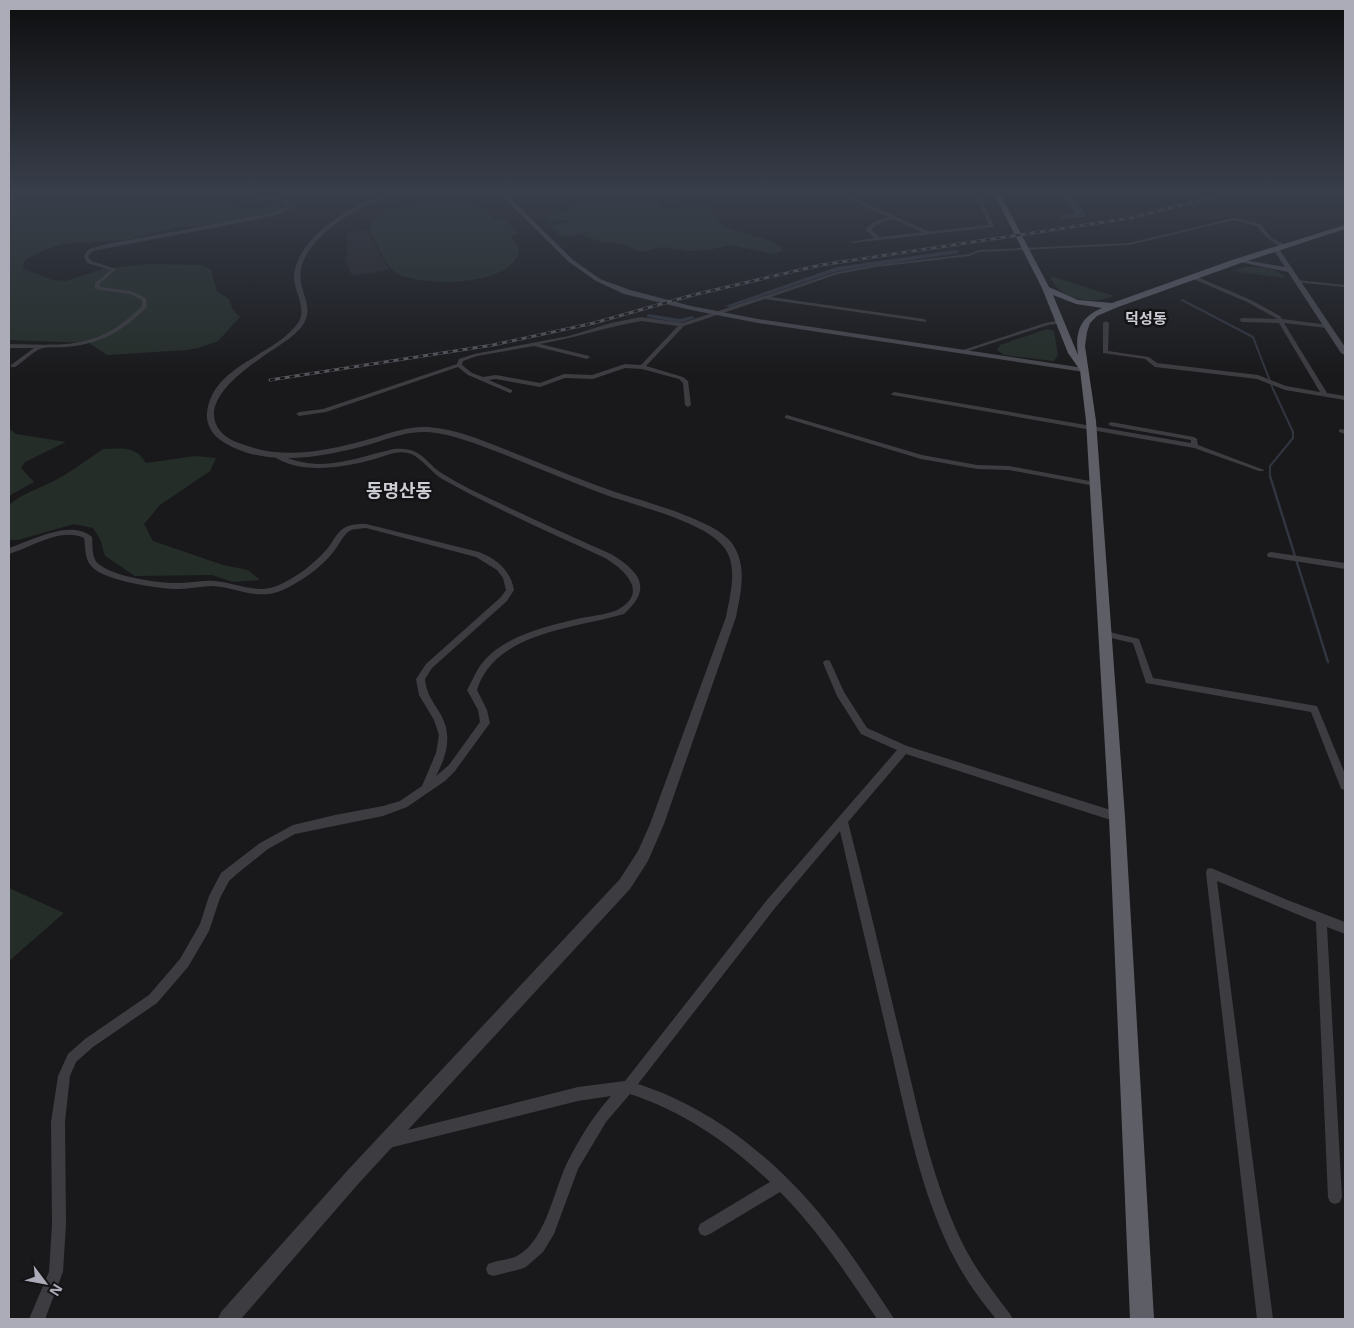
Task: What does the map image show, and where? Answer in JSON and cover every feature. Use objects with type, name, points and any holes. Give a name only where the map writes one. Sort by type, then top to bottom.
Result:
[{"type":"highway","points":[[1027,252],[1061,322],[1072,353],[1084,370]]},
{"type":"highway","points":[[1142,1319],[1117,817],[1091,424],[1081,346],[1086,322],[1094,314],[1267,252]]},
{"type":"highway","points":[[1046,288],[1058,296],[1084,304],[1115,305]]},
{"type":"main road","points":[[562,252],[571,261],[598,280],[642,296],[719,314],[1084,370]]},
{"type":"main road","points":[[1278,252],[1345,353]]},
{"type":"main road","points":[[1238,261],[1288,270]]},
{"type":"street","points":[[9,346],[82,344],[105,338],[125,325],[145,306],[144,299],[134,294],[97,288],[97,284],[114,269],[89,262],[86,256],[89,252]]},
{"type":"street","points":[[37,1319],[56,1272],[59,1224],[58,1122],[64,1076],[72,1058],[89,1043],[153,999],[184,963],[205,927],[215,896],[225,877],[234,869],[264,846],[293,830],[383,811],[403,804],[426,789],[452,768],[485,723],[486,717],[472,690],[474,683],[488,664],[504,649],[521,639],[621,612],[636,594],[636,583],[623,564],[490,503],[437,474],[416,453],[397,451],[345,463],[317,466],[288,461],[275,455],[245,448],[219,434],[211,421],[211,412],[214,401],[221,389],[236,374],[303,322],[305,315],[297,276],[301,260],[306,252]]},
{"type":"street","points":[[299,414],[324,411],[459,365],[461,360],[466,358],[641,319],[682,325],[837,273],[982,252]]},
{"type":"street","points":[[1193,277],[1271,312],[1282,321],[1325,395]]},
{"type":"street","points":[[1297,281],[1345,286]]},
{"type":"street","points":[[764,297],[924,321]]},
{"type":"street","points":[[1242,320],[1282,321],[1327,326]]},
{"type":"street","points":[[960,352],[1047,324],[1061,322]]},
{"type":"street","points":[[1106,323],[1105,352],[1147,358],[1152,364],[1164,366],[1258,377],[1272,384],[1345,398]]},
{"type":"street","points":[[642,368],[682,325]]},
{"type":"street","points":[[533,344],[587,358]]},
{"type":"street","points":[[13,366],[39,346]]},
{"type":"street","points":[[459,365],[470,374],[510,391]]},
{"type":"street","points":[[483,378],[496,377],[540,385],[564,376],[592,376],[617,367],[642,368],[681,378],[686,382],[688,405]]},
{"type":"street","points":[[894,394],[1091,424],[1195,446],[1261,470]]},
{"type":"street","points":[[787,417],[922,457],[976,467],[1009,468],[1095,484]]},
{"type":"street","points":[[228,1319],[384,1143],[625,884],[642,856],[657,824],[731,617],[738,586],[738,570],[734,556],[718,535],[703,525],[607,493],[457,434],[436,430],[411,430],[321,454],[275,455]]},
{"type":"street","points":[[9,551],[60,533],[77,531],[88,537],[89,553],[95,566],[113,574],[157,586],[216,583],[261,594],[280,588],[300,576],[327,554],[343,532],[358,526],[366,526],[479,555],[493,562],[506,574],[510,590],[504,599],[430,666],[420,680],[421,688],[430,708],[439,720],[444,735],[437,765],[426,789]]},
{"type":"street","points":[[1271,555],[1345,566]]},
{"type":"street","points":[[1105,634],[1136,641],[1149,681],[1314,709],[1345,786]]},
{"type":"street","points":[[827,663],[840,693],[864,732],[904,749],[1117,817]]},
{"type":"street","points":[[493,1269],[520,1262],[538,1247],[550,1229],[573,1165],[601,1117],[628,1087],[771,904],[904,749]]},
{"type":"street","points":[[842,822],[926,1170],[960,1255],[999,1316]]},
{"type":"street","points":[[1265,1319],[1211,873],[1345,928]]},
{"type":"street","points":[[1321,919],[1335,1197]]},
{"type":"street","points":[[384,1143],[578,1094],[628,1087],[658,1097],[692,1114],[726,1135],[759,1162],[802,1203],[830,1238],[886,1319]]},
{"type":"street","points":[[706,1229],[780,1184]]},
{"type":"shaded area","points":[[9,252],[40,252],[25,260],[23,267],[26,270],[53,280],[66,281],[103,269],[150,264],[202,265],[211,270],[217,291],[229,299],[233,310],[240,317],[218,341],[187,350],[107,355],[89,343],[9,340]]},
{"type":"shaded area","points":[[347,252],[379,252],[389,270],[352,276],[345,258],[348,255]]},
{"type":"shaded area","points":[[380,252],[518,252],[514,261],[502,271],[465,281],[424,281],[407,277],[391,269]]},
{"type":"shaded area","points":[[764,252],[780,252],[774,254]]},
{"type":"shaded area","points":[[1245,267],[1272,270],[1282,274],[1285,278],[1232,271]]},
{"type":"shaded area","points":[[1050,276],[1114,296],[1096,300],[1077,298],[1060,291]]},
{"type":"shaded area","points":[[1047,329],[1054,331],[1058,355],[1054,361],[1004,355],[997,350],[1000,345]]},
{"type":"shaded area","points":[[9,428],[16,434],[66,442],[25,462],[21,468],[34,482],[9,496]]},
{"type":"shaded area","points":[[103,449],[128,449],[137,453],[146,463],[195,456],[216,458],[210,471],[160,505],[144,524],[153,541],[223,565],[248,570],[260,580],[233,582],[212,575],[135,576],[105,556],[100,539],[93,528],[74,524],[18,540],[9,540],[9,505],[25,494],[54,481]]},
{"type":"shaded area","points":[[9,888],[64,913],[9,961]]},
{"type":"waterway","points":[[728,306],[837,269],[956,252]]},
{"type":"waterway","points":[[1182,300],[1253,337],[1273,389],[1293,432],[1293,438],[1270,466],[1270,476]]},
{"type":"waterway","points":[[649,316],[680,321],[692,318]]},
{"type":"waterway","points":[[1270,476],[1328,662]]},
{"type":"railway","points":[[270,380],[493,345],[594,323],[693,295],[821,265],[907,252]]},
{"type":"district","name":"덕성동","points":[[1146,318]]},
{"type":"district","name":"동명산동","points":[[399,490]]}]
